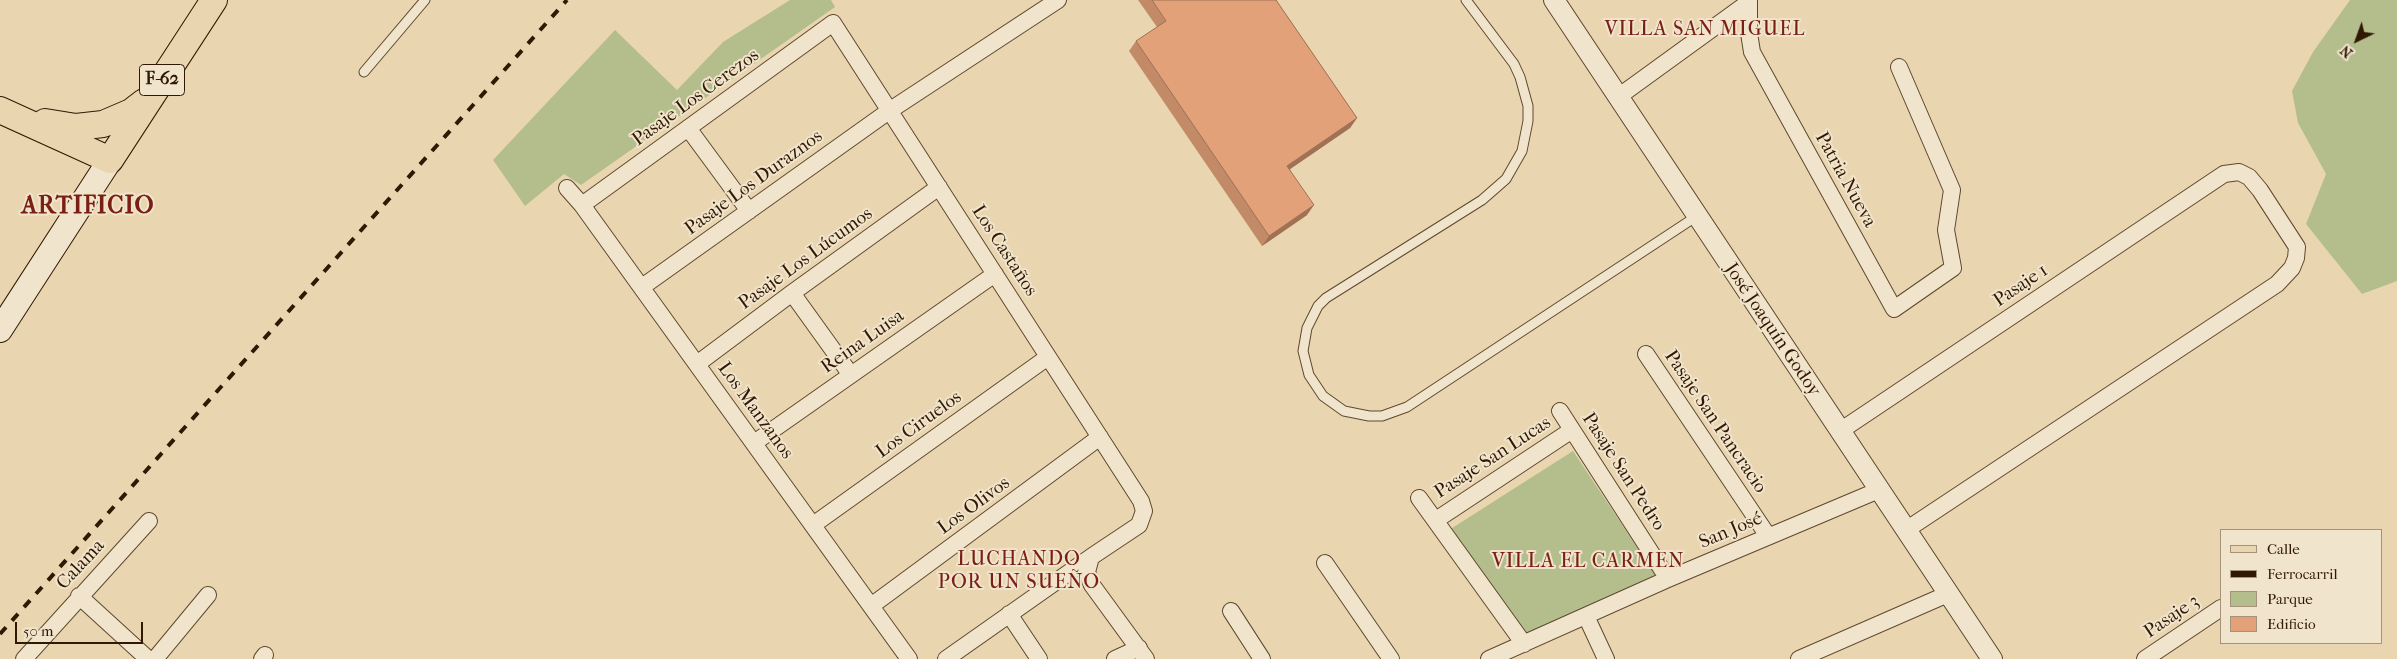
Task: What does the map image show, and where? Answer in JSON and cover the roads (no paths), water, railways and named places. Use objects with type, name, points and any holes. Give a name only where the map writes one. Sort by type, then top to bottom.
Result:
[{"type":"main road","name":"F-62","points":[[110,160],[214,0]]},
{"type":"main road","points":[[7,113],[61,126],[89,126],[124,115],[143,103],[154,92]]},
{"type":"main road","points":[[0,330],[110,160],[7,113]]},
{"type":"street","name":"Pasaje Los Duraznos","points":[[642,287],[889,111],[1058,0]]},
{"type":"street","name":"José Joaquín Godoy","points":[[1554,0],[1992,659]]},
{"type":"street","points":[[1618,97],[1749,1]]},
{"type":"street","name":"Patria Nueva","points":[[1749,1],[1749,33],[1752,52],[1894,309],[1954,268],[1946,230],[1952,190],[1900,67]]},
{"type":"street","name":"Los Castaños","points":[[833,23],[1141,501],[1144,516],[1139,525],[1091,557]]},
{"type":"street","name":"Pasaje Los Cerezos","points":[[582,205],[833,23]]},
{"type":"street","points":[[688,128],[750,211]]},
{"type":"street","name":"Pasaje 1","points":[[1840,431],[2224,174],[2239,172],[2250,178],[2260,190],[2297,247],[2296,258],[2292,268],[2277,284],[1906,530]]},
{"type":"street","name":"Pasaje Los Lúcumos","points":[[697,364],[792,292],[939,187]]},
{"type":"street","name":"Los Manzanos","points":[[567,188],[582,205],[642,287],[909,659]]},
{"type":"street","name":"Reina Luisa","points":[[754,443],[995,274]]},
{"type":"street","points":[[792,292],[851,375]]},
{"type":"street","name":"Pasaje San Pancracio","points":[[1646,354],[1768,536]]},
{"type":"street","name":"Los Ciruelos","points":[[813,525],[1048,357]]},
{"type":"street","name":"Pasaje San Pedro","points":[[1560,411],[1668,579]]},
{"type":"street","name":"Pasaje San Lucas","points":[[1436,520],[1572,430]]},
{"type":"street","name":"Los Olivos","points":[[871,606],[1100,438]]},
{"type":"street","name":"San José","points":[[1489,659],[1668,579],[1879,490]]},
{"type":"street","points":[[1419,498],[1524,644]]},
{"type":"street","name":"Calama","points":[[26,658],[79,596],[149,521]]},
{"type":"street","points":[[946,659],[1091,557]]},
{"type":"street","points":[[1091,557],[1087,572],[1092,584],[1142,654],[1115,659]]},
{"type":"street","points":[[1325,563],[1391,659]]},
{"type":"street","points":[[1799,659],[1948,594]]},
{"type":"street","points":[[155,659],[208,595]]},
{"type":"street","points":[[79,596],[148,659]]},
{"type":"street","name":"Pasaje 3","points":[[2145,659],[2220,609]]},
{"type":"street","points":[[1231,611],[1262,659]]},
{"type":"street","points":[[1009,614],[1039,659]]},
{"type":"street","points":[[1586,616],[1606,659]]},
{"type":"lane","points":[[364,72],[424,0]]},
{"type":"lane","points":[[1466,0],[1514,64],[1520,77],[1528,106],[1528,122],[1522,151],[1506,179],[1482,200],[1326,298],[1318,306],[1306,328],[1303,351],[1309,375],[1323,396],[1344,411],[1369,416],[1382,416],[1407,407],[1697,216]]},
{"type":"railway","points":[[0,634],[567,0]]},
{"type":"district","name":"VILLA SAN MIGUEL","points":[[1705,30]]},
{"type":"district","name":"ARTIFICIO","points":[[88,207]]},
{"type":"district","name":"VILLA EL CARMEN","points":[[1588,562]]},
{"type":"district","name":"LUCHANDO POR UN SUEÑO","points":[[1019,572]]}]
